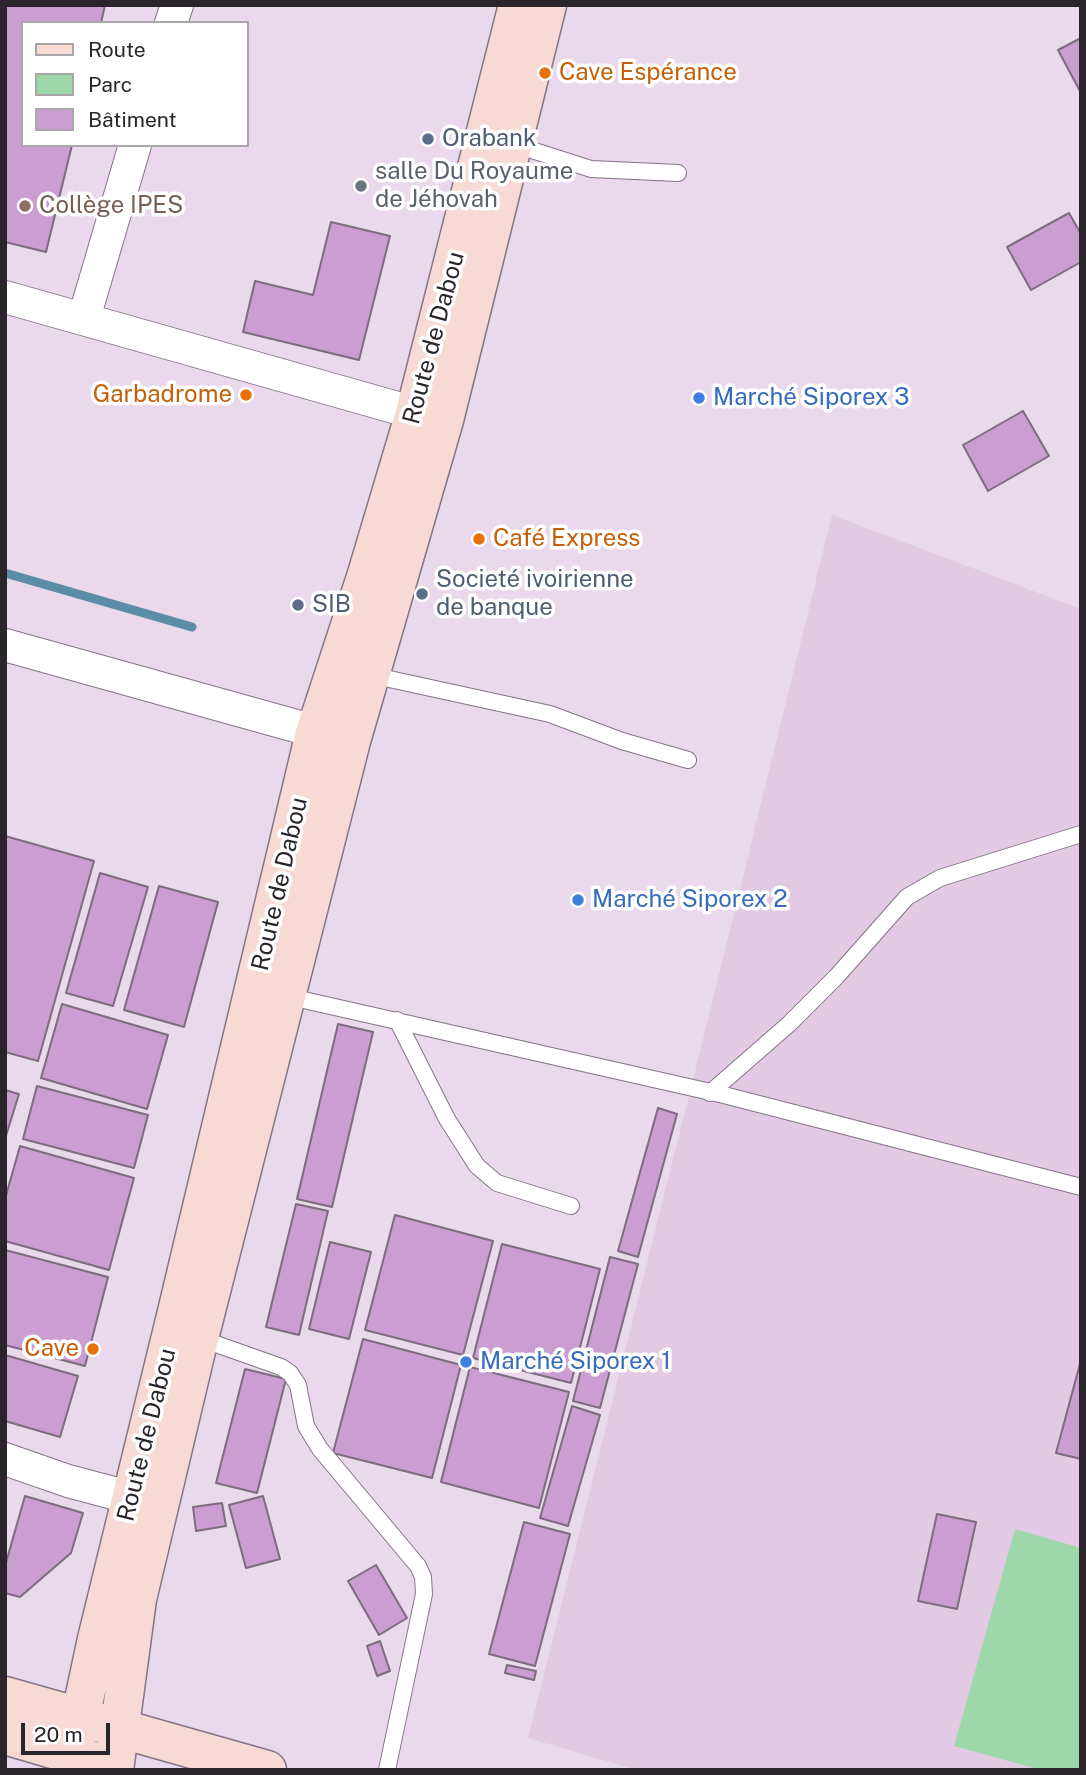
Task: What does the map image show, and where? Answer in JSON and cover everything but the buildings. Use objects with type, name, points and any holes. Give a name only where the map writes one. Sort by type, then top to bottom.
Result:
[{"type":"street","name":"Route de Dabou","points":[[118,1769],[119,1728],[137,1599],[199,1338],[286,996],[333,737],[367,574],[415,413],[517,5]]},
{"type":"street","name":"Route de Dabou","points":[[70,1763],[132,1498],[333,737],[371,675],[444,419],[547,5]]},
{"type":"street","points":[[84,318],[134,147]]},
{"type":"street","points":[[5,297],[415,413]]},
{"type":"street","points":[[5,645],[333,737]]},
{"type":"street","points":[[5,1458],[68,1481],[132,1498]]},
{"type":"street","points":[[5,1696],[267,1770]]},
{"type":"street","points":[[5,1735],[70,1763],[118,1769]]},
{"type":"lane","points":[[513,144],[591,169],[678,173]]},
{"type":"lane","points":[[371,675],[550,714],[622,741],[688,760]]},
{"type":"lane","points":[[710,1093],[789,1024],[837,976],[907,897],[940,878],[1081,834]]},
{"type":"lane","points":[[286,996],[710,1093],[1081,1187]]},
{"type":"lane","points":[[397,1020],[447,1119],[477,1166],[497,1183],[571,1206]]},
{"type":"lane","points":[[199,1338],[281,1367],[290,1373],[299,1385],[306,1426],[320,1449],[418,1566],[423,1577],[424,1594],[387,1770]]},
{"type":"shaded area","points":[[832,515],[1081,609],[1081,1770],[637,1770],[528,1738]]},
{"type":"green space","points":[[1015,1529],[1081,1548],[1081,1770],[1041,1770],[954,1746]]},
{"type":"waterway","points":[[5,573],[192,627]]},
{"type":"place","name":"Cave Espérance","points":[[545,73]]},
{"type":"place","name":"Orabank","points":[[428,139]]},
{"type":"place","name":"salle Du Royaume de Jéhovah","points":[[361,186]]},
{"type":"place","name":"Collège IPES","points":[[25,206]]},
{"type":"place","name":"Garbadrome","points":[[246,395]]},
{"type":"place","name":"Marché Siporex 3","points":[[699,398]]},
{"type":"place","name":"Café Express","points":[[479,539]]},
{"type":"place","name":"Societé ivoirienne de banque","points":[[422,594]]},
{"type":"place","name":"SIB","points":[[298,605]]},
{"type":"place","name":"Marché Siporex 2","points":[[578,900]]},
{"type":"place","name":"Cave","points":[[93,1349]]},
{"type":"place","name":"Marché Siporex 1","points":[[466,1362]]}]
